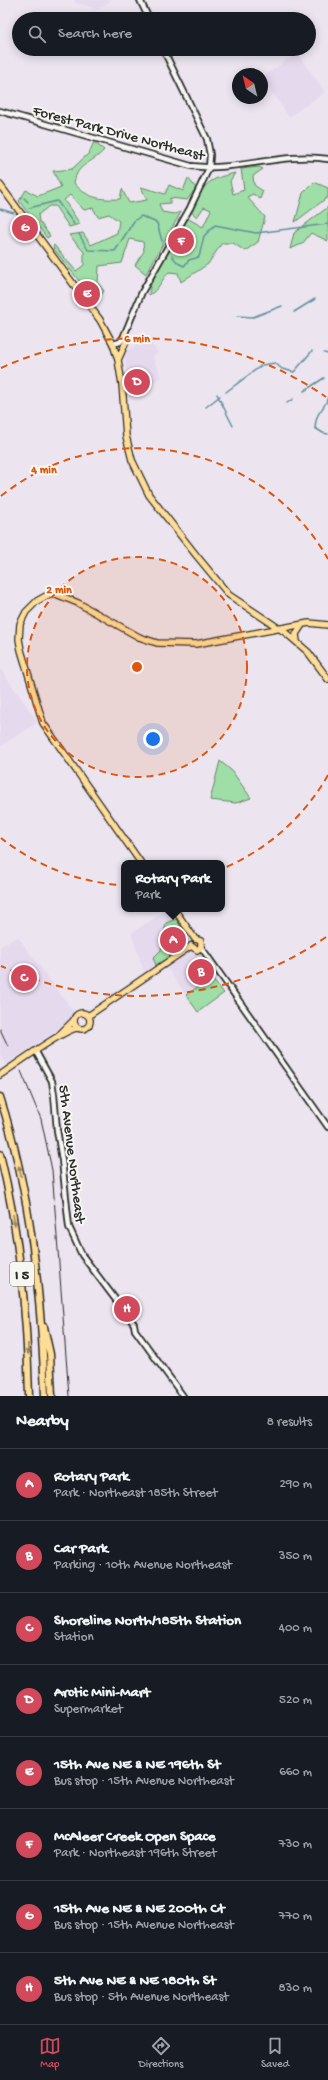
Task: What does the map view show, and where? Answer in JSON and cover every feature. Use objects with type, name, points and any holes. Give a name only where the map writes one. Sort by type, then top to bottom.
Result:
[{"type":"highway","name":"I 5","points":[[0,1096],[12,1138],[26,1200],[34,1250],[40,1306],[45,1396]]},
{"type":"highway","name":"I 5","points":[[0,1154],[13,1213],[22,1275],[27,1331],[30,1396]]},
{"type":"highway","points":[[40,1306],[50,1354],[52,1396]]},
{"type":"main road","points":[[0,185],[100,320],[113,344],[118,360],[122,384],[126,436],[132,460],[150,495],[196,555],[229,594],[249,610],[280,628],[297,642],[308,652],[328,679]]},
{"type":"main road","points":[[118,360],[126,342],[125,334]]},
{"type":"main road","points":[[139,860],[42,723],[21,650],[19,631],[22,617],[26,612],[36,601],[46,596],[56,594],[112,624],[157,643],[196,644],[303,624],[328,625]]},
{"type":"main road","points":[[297,642],[296,634],[303,624]]},
{"type":"main road","points":[[176,912],[195,939],[201,941],[201,947],[197,950],[191,946]]},
{"type":"main road","points":[[57,1037],[80,1014],[88,1016],[191,946],[192,941],[195,939]]},
{"type":"main road","points":[[0,1075],[57,1037],[72,1029],[88,1026],[88,1016]]},
{"type":"main road","points":[[74,1020],[78,1028]]},
{"type":"street","points":[[140,0],[146,12]]},
{"type":"street","points":[[113,344],[121,341],[125,334],[142,292],[190,208],[209,168],[210,155],[205,133],[166,56]]},
{"type":"street","name":"Forest Park Drive Northeast","points":[[0,111],[191,166],[209,168],[229,167],[289,157],[328,159]]},
{"type":"street","points":[[201,947],[328,1126]]},
{"type":"street","name":"5th Avenue Northeast","points":[[36,1052],[52,1081],[57,1130],[64,1175],[65,1201],[69,1227],[74,1241],[82,1255],[134,1324],[135,1330],[183,1396]]},
{"type":"shaded area","points":[[75,0],[112,0],[97,9],[75,3]]},
{"type":"shaded area","points":[[293,56],[299,56],[325,92],[289,117],[268,86],[268,73]]},
{"type":"shaded area","points":[[147,337],[158,353],[153,357],[161,377],[130,399],[124,353]]},
{"type":"shaded area","points":[[0,668],[38,722],[0,747]]},
{"type":"shaded area","points":[[164,912],[171,912],[215,975],[186,995],[162,961],[144,972],[131,933]]},
{"type":"shaded area","points":[[18,937],[73,1011],[73,1015],[71,1022],[6,1064],[0,1054],[0,946]]},
{"type":"green space","points":[[94,142],[104,150],[78,171],[74,183],[89,195],[106,199],[120,199],[122,189],[129,203],[147,200],[141,187],[165,194],[169,185],[183,191],[188,178],[196,188],[187,200],[170,198],[170,203],[159,204],[162,212],[174,214],[181,212],[146,274],[135,265],[144,251],[143,242],[130,239],[122,263],[99,266],[98,283],[104,291],[96,302],[53,248],[54,245],[76,271],[84,265],[84,252],[69,235],[83,233],[91,245],[117,233],[119,221],[109,214],[98,217],[93,208],[84,210],[70,195],[64,200],[80,224],[69,227],[55,206],[49,206],[38,215],[39,221],[50,236],[47,238],[19,201],[26,190],[38,196],[61,187],[53,171],[72,169],[89,153]]},
{"type":"green space","points":[[259,167],[263,169],[253,176],[254,185],[263,191],[260,199],[253,194],[247,197],[265,217],[258,242],[245,251],[233,243],[222,243],[208,264],[181,282],[178,273],[169,272],[158,288],[149,295],[150,286],[158,266],[187,218],[203,227],[211,210],[204,207],[197,217],[190,211],[206,185],[217,178],[235,173],[230,181],[233,194],[244,190],[241,169]]},
{"type":"green space","points":[[314,182],[328,188],[328,197],[295,222],[303,193]]},
{"type":"green space","points":[[328,207],[328,241],[311,233],[302,244],[290,249],[294,233]]},
{"type":"green space","points":[[220,761],[232,771],[251,798],[236,803],[210,800]]},
{"type":"green space","points":[[176,919],[183,932],[183,942],[174,954],[156,965],[153,958],[161,950],[166,923]]},
{"type":"green space","points":[[211,978],[224,993],[198,1012],[186,995]]},
{"type":"waterway","points":[[24,198],[28,202]]},
{"type":"waterway","points":[[29,208],[57,201],[74,224]]},
{"type":"waterway","points":[[0,209],[14,213]]},
{"type":"waterway","points":[[79,234],[88,250],[115,251],[134,221],[141,216],[157,223],[162,241]]},
{"type":"waterway","points":[[172,256],[178,263],[184,266],[189,260],[199,257],[204,236],[215,225],[256,233],[328,224]]},
{"type":"waterway","points":[[294,312],[315,299]]},
{"type":"waterway","points":[[237,316],[253,317],[282,306]]},
{"type":"waterway","points":[[226,392],[262,365],[275,363],[282,369],[294,372],[312,351]]},
{"type":"waterway","points":[[324,353],[328,354]]},
{"type":"waterway","points":[[304,391],[324,378]]},
{"type":"waterway","points":[[217,394],[233,426]]},
{"type":"waterway","points":[[206,407],[220,396]]},
{"type":"waterway","points":[[328,397],[327,402],[317,417],[315,428],[328,434]]},
{"type":"waterway","points":[[287,403],[293,399]]},
{"type":"tram line","points":[[0,1029],[8,1046]]},
{"type":"tram line","points":[[21,1071],[41,1119],[52,1170],[69,1396]]},
{"type":"place","name":"15th Ave NE & NE 200th Ct","points":[[25,228]]},
{"type":"place","name":"McAleer Creek Open Space","points":[[181,241]]},
{"type":"place","name":"15th Ave NE & NE 196th St","points":[[87,294]]},
{"type":"place","name":"Arctic Mini-Mart","points":[[137,382]]},
{"type":"place","name":"Rotary Park","points":[[173,940]]},
{"type":"place","name":"Car Park","points":[[201,972]]},
{"type":"place","name":"Shoreline North/185th Station","points":[[24,978]]},
{"type":"place","name":"5th Ave NE & NE 180th St","points":[[127,1309]]}]
